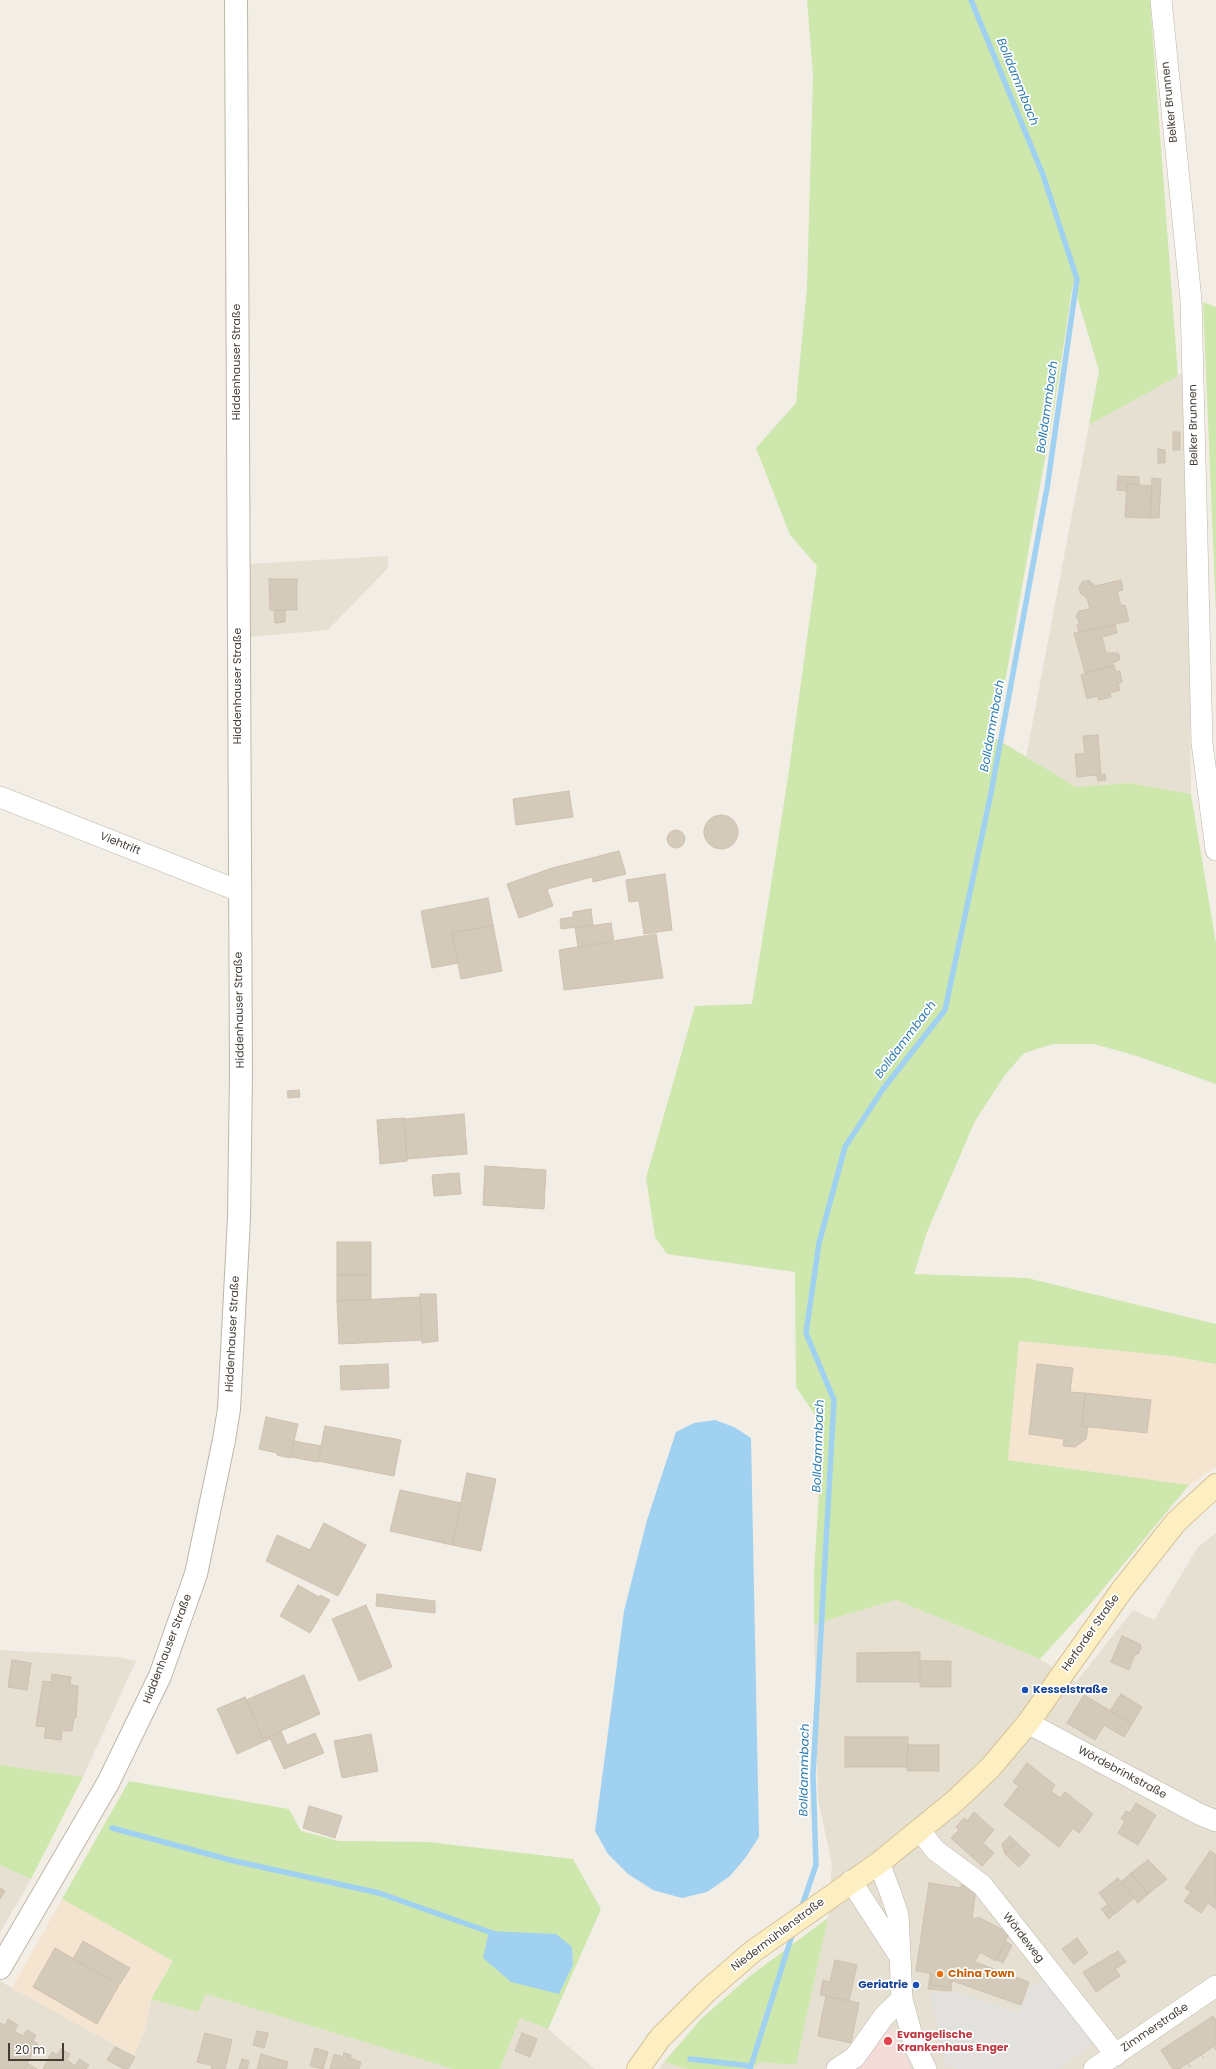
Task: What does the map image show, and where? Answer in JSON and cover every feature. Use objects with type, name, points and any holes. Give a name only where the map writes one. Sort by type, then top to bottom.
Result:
[{"type":"main road","name":"Herforder Straße","points":[[879,1863],[955,1801],[990,1768],[1028,1723],[1122,1590],[1176,1522],[1216,1485]]},
{"type":"main road","name":"Niedermühlenstraße","points":[[638,2069],[660,2038],[706,1992],[752,1952],[784,1928],[879,1863]]},
{"type":"street","name":"Hiddenhauser Straße","points":[[0,1968],[108,1783],[131,1740],[160,1676],[196,1574],[229,1409],[239,1218],[241,1072],[236,0]]},
{"type":"street","name":"Belker Brunnen","points":[[1161,0],[1190,300],[1202,743],[1216,850]]},
{"type":"street","name":"Viehtrift","points":[[0,797],[239,891]]},
{"type":"street","name":"Wördebrinkstraße","points":[[1028,1723],[1199,1814],[1216,1821]]},
{"type":"street","name":"Wördeweg","points":[[920,1830],[935,1850],[982,1885],[1116,2055]]},
{"type":"street","points":[[879,1863],[892,1894],[898,1915],[902,1999],[915,2047],[926,2069]]},
{"type":"street","points":[[844,1886],[900,1956]]},
{"type":"street","name":"Zimmerstraße","points":[[1094,2069],[1216,1986]]},
{"type":"street","points":[[837,2069],[855,2057],[884,2016],[902,1999]]},
{"type":"shaded area","points":[[1186,371],[1191,794],[1130,783],[1076,787],[1026,757],[1089,425]]},
{"type":"shaded area","points":[[388,556],[388,568],[328,630],[250,637],[248,564]]},
{"type":"shaded area","points":[[1019,1341],[1172,1356],[1216,1364],[1216,1467],[1189,1485],[1008,1460]]},
{"type":"shaded area","points":[[1216,1533],[1216,2069],[911,2069],[893,2029],[851,2069],[752,2069],[759,2062],[796,2065],[828,1918],[832,1865],[818,1799],[814,1624],[896,1600],[1040,1659],[1076,1682],[1133,1610],[1154,1620],[1198,1547]]},
{"type":"shaded area","points":[[0,1650],[118,1657],[136,1661],[83,1777],[0,1765]]},
{"type":"shaded area","points":[[0,1865],[31,1879],[0,1933]]},
{"type":"shaded area","points":[[62,1899],[173,1961],[151,1999],[145,2030],[134,2055],[12,1988]]},
{"type":"shaded area","points":[[1043,1971],[1091,2040],[1090,2046],[1058,2069],[959,2069],[946,2066],[940,2046],[931,1993],[954,1991],[1019,2013],[1030,1987],[1039,1983]]},
{"type":"shaded area","points":[[0,1981],[134,2055],[145,2030],[151,1999],[198,2012],[206,1994],[453,2069],[0,2069]]},
{"type":"shaded area","points":[[520,2018],[548,2029],[595,2069],[500,2069]]},
{"type":"shaded area","name":"Evangelische Krankenhaus Enger","points":[[893,2029],[911,2069],[851,2069],[886,2031]]},
{"type":"shaded area","points":[[664,2062],[688,2069],[659,2069]]},
{"type":"green space","points":[[807,0],[1150,0],[1178,376],[1089,425],[1099,371],[1073,283],[1054,408],[995,738],[1076,787],[1130,783],[1191,794],[1216,943],[1216,1084],[1137,1056],[1094,1044],[1053,1044],[1024,1053],[1005,1075],[975,1121],[927,1232],[914,1274],[1027,1278],[1216,1324],[1216,1364],[1172,1356],[1019,1341],[1008,1460],[1189,1485],[1093,1601],[1040,1659],[896,1600],[814,1624],[814,1573],[823,1427],[796,1387],[795,1272],[667,1254],[655,1237],[646,1178],[695,1006],[752,1004],[787,784],[817,566],[790,535],[756,448],[796,403],[807,287],[813,75]]},
{"type":"green space","points":[[1203,302],[1216,307],[1216,614]]},
{"type":"green space","points":[[0,1765],[83,1777],[31,1879],[0,1865]]},
{"type":"green space","points":[[129,1781],[289,1809],[301,1831],[339,1841],[429,1842],[573,1859],[601,1909],[548,2029],[520,2018],[500,2069],[453,2069],[206,1994],[198,2012],[151,1999],[173,1961],[62,1899]],"holes":[[[572,1947],[573,1965],[559,1994]]]},
{"type":"green space","points":[[828,1918],[796,2065],[759,2062],[752,2069],[688,2069],[664,2062],[702,2018],[750,1976]]},
{"type":"water","points":[[715,1420],[734,1427],[751,1438],[759,1837],[746,1857],[730,1876],[707,1892],[682,1898],[653,1890],[628,1874],[608,1854],[595,1831],[624,1611],[647,1520],[676,1432],[694,1423]]},
{"type":"water","points":[[489,1931],[556,1934],[572,1947],[573,1965],[559,1994],[511,1982],[483,1958]]},
{"type":"building","points":[[1173,432],[1180,432],[1180,450],[1173,450]]},
{"type":"building","points":[[1158,449],[1165,450],[1165,463],[1158,463]]},
{"type":"building","points":[[1118,476],[1139,477],[1139,485],[1127,484],[1126,491],[1117,490]]},
{"type":"building","points":[[1152,478],[1161,479],[1159,518],[1150,518]]},
{"type":"building","points":[[1127,484],[1152,486],[1150,518],[1125,517]]},
{"type":"building","points":[[269,579],[297,579],[297,610],[270,610]]},
{"type":"building","points":[[1089,580],[1095,586],[1121,580],[1123,590],[1117,591],[1121,606],[1125,605],[1129,621],[1079,632],[1077,626],[1079,622],[1076,616],[1079,611],[1090,609],[1087,598],[1081,594],[1079,588],[1082,582]]},
{"type":"building","points":[[274,610],[285,610],[285,622],[275,623]]},
{"type":"building","points":[[1115,625],[1117,633],[1102,637],[1106,653],[1118,653],[1120,657],[1119,660],[1112,663],[1113,666],[1085,673],[1074,633]]},
{"type":"building","points":[[1114,665],[1116,672],[1120,671],[1122,682],[1118,684],[1120,690],[1110,693],[1111,697],[1099,700],[1097,696],[1087,699],[1081,675]]},
{"type":"building","points":[[1098,735],[1101,775],[1105,774],[1106,780],[1098,781],[1097,775],[1077,777],[1075,754],[1085,754],[1083,736]]},
{"type":"building","points":[[569,791],[573,817],[516,825],[513,799]]},
{"type":"building","points":[[718,815],[724,815],[728,816],[735,822],[738,832],[737,839],[731,846],[724,849],[718,849],[714,848],[707,842],[704,835],[704,829],[705,825],[711,818]]},
{"type":"building","points":[[672,830],[680,830],[685,835],[683,846],[680,848],[672,848],[667,843],[667,835]]},
{"type":"building","points":[[619,851],[626,874],[593,882],[592,877],[547,889],[553,906],[519,918],[507,884],[552,868]]},
{"type":"building","points":[[665,874],[672,930],[644,934],[639,901],[629,902],[626,880]]},
{"type":"building","points":[[488,898],[493,925],[452,933],[458,963],[432,968],[421,911]]},
{"type":"building","points":[[591,909],[593,925],[561,929],[560,919],[573,917],[573,912]]},
{"type":"building","points":[[611,923],[614,942],[578,947],[575,928]]},
{"type":"building","points":[[493,925],[502,971],[461,979],[452,933]]},
{"type":"building","points":[[656,934],[663,978],[564,990],[559,950]]},
{"type":"building","points":[[299,1090],[300,1097],[288,1098],[287,1091]]},
{"type":"building","points":[[464,1114],[467,1154],[407,1159],[404,1119]]},
{"type":"building","points":[[404,1118],[407,1161],[380,1164],[377,1120]]},
{"type":"building","points":[[485,1166],[546,1170],[544,1209],[483,1205]]},
{"type":"building","points":[[459,1173],[461,1194],[434,1196],[432,1175]]},
{"type":"building","points":[[337,1242],[371,1242],[371,1275],[337,1275]]},
{"type":"building","points":[[337,1275],[371,1275],[371,1299],[337,1301]]},
{"type":"building","points":[[420,1294],[436,1294],[438,1341],[422,1343]]},
{"type":"building","points":[[420,1297],[422,1340],[339,1344],[337,1301]]},
{"type":"building","points":[[388,1364],[389,1388],[341,1390],[340,1366]]},
{"type":"building","points":[[1037,1364],[1073,1368],[1070,1392],[1085,1393],[1082,1427],[1088,1427],[1086,1439],[1075,1447],[1063,1446],[1064,1439],[1029,1434]]},
{"type":"building","points":[[1085,1393],[1151,1400],[1147,1433],[1082,1426]]},
{"type":"building","points":[[266,1417],[298,1424],[290,1458],[259,1449]]},
{"type":"building","points":[[325,1426],[401,1440],[394,1476],[318,1461]]},
{"type":"building","points":[[294,1441],[321,1446],[318,1462],[291,1457]]},
{"type":"building","points":[[467,1473],[496,1479],[481,1551],[452,1545]]},
{"type":"building","points":[[400,1490],[461,1503],[452,1545],[390,1531]]},
{"type":"building","points":[[324,1523],[366,1545],[338,1596],[266,1561],[277,1535],[310,1550]]},
{"type":"building","points":[[298,1585],[319,1597],[320,1595],[330,1600],[310,1633],[280,1616]]},
{"type":"building","points":[[377,1594],[435,1601],[435,1613],[376,1606]]},
{"type":"building","points":[[366,1605],[392,1667],[359,1681],[332,1619]]},
{"type":"building","points":[[1122,1636],[1140,1644],[1141,1648],[1138,1654],[1135,1654],[1129,1670],[1111,1662]]},
{"type":"building","points":[[920,1652],[920,1682],[857,1682],[857,1653]]},
{"type":"building","points":[[12,1660],[31,1663],[27,1690],[8,1687]]},
{"type":"building","points":[[920,1661],[951,1661],[951,1687],[920,1687]]},
{"type":"building","points":[[52,1674],[71,1677],[70,1685],[78,1686],[76,1718],[74,1718],[72,1731],[62,1730],[61,1740],[44,1738],[46,1727],[36,1726],[43,1681],[51,1682]]},
{"type":"building","points":[[304,1675],[320,1714],[263,1739],[246,1700]]},
{"type":"building","points":[[1121,1694],[1142,1707],[1132,1724],[1110,1711]]},
{"type":"building","points":[[1084,1695],[1132,1724],[1124,1737],[1104,1725],[1095,1740],[1067,1723]]},
{"type":"building","points":[[245,1697],[263,1739],[269,1736],[270,1739],[237,1754],[217,1709]]},
{"type":"building","points":[[281,1731],[287,1745],[315,1733],[324,1753],[284,1769],[269,1736]]},
{"type":"building","points":[[371,1734],[378,1771],[342,1778],[334,1741]]},
{"type":"building","points":[[845,1737],[908,1737],[907,1767],[845,1767]]},
{"type":"building","points":[[908,1745],[939,1745],[939,1771],[907,1771]]},
{"type":"building","points":[[1027,1763],[1055,1785],[1051,1791],[1060,1798],[1065,1792],[1093,1814],[1079,1833],[1073,1828],[1059,1847],[1004,1805],[1019,1786],[1013,1782]]},
{"type":"building","points":[[1136,1803],[1156,1815],[1138,1845],[1118,1833],[1125,1821],[1121,1819],[1126,1811],[1130,1813]]},
{"type":"building","points":[[309,1806],[342,1816],[335,1838],[303,1828]]},
{"type":"building","points":[[974,1812],[994,1830],[983,1843],[994,1853],[982,1866],[951,1838],[959,1830],[956,1827],[964,1818],[967,1821]]},
{"type":"building","points":[[1010,1836],[1016,1842],[1005,1854],[1002,1844]]},
{"type":"building","points":[[1016,1842],[1030,1855],[1019,1867],[1005,1854]]},
{"type":"building","points":[[1210,1851],[1216,1855],[1216,1909],[1208,1903],[1201,1913],[1184,1901],[1191,1892],[1185,1888]]},
{"type":"building","points":[[1148,1860],[1167,1879],[1148,1894],[1131,1873]]},
{"type":"building","points":[[1131,1873],[1148,1894],[1138,1903],[1121,1882]]},
{"type":"building","points":[[1118,1878],[1134,1898],[1115,1914],[1099,1893]]},
{"type":"building","points":[[929,1883],[961,1888],[961,1885],[972,1886],[976,1889],[972,1918],[976,1919],[978,1917],[1009,1933],[996,1961],[980,1952],[975,1962],[1029,1982],[1021,2005],[950,1980],[948,1987],[931,1985],[932,1975],[929,1973],[916,1971]]},
{"type":"building","points":[[0,1888],[5,1891],[0,1899]]},
{"type":"building","points":[[1107,1905],[1114,1914],[1109,1919],[1101,1909]]},
{"type":"building","points":[[1077,1938],[1088,1953],[1074,1964],[1062,1949]]},
{"type":"building","points":[[83,1941],[130,1968],[120,1984],[73,1959]]},
{"type":"building","points":[[1006,1942],[1012,1945],[1003,1963],[997,1960]]},
{"type":"building","points":[[55,1948],[119,1985],[97,2024],[33,1987]]},
{"type":"building","points":[[1118,1951],[1126,1962],[1115,1969],[1120,1976],[1096,1992],[1083,1972]]},
{"type":"building","points":[[835,1960],[857,1965],[849,2001],[820,1995],[823,1980],[830,1982]]},
{"type":"building","points":[[930,1975],[932,1975],[931,1985],[948,1987],[949,1981],[952,1980],[951,1991],[928,1989]]},
{"type":"building","points":[[826,1996],[859,2003],[851,2043],[818,2036]]},
{"type":"building","points":[[1213,2016],[1216,2020],[1216,2045],[1179,2069],[1173,2069],[1161,2050]]},
{"type":"building","points":[[8,2019],[18,2025],[14,2031],[23,2036],[27,2030],[36,2035],[33,2041],[38,2044],[24,2069],[0,2069],[0,2023],[5,2025]]},
{"type":"building","points":[[257,2031],[268,2033],[264,2048],[253,2045]]},
{"type":"building","points":[[205,2033],[232,2040],[225,2069],[212,2069],[211,2065],[197,2062]]},
{"type":"building","points":[[522,2033],[537,2039],[530,2057],[515,2051]]},
{"type":"building","points":[[115,2047],[135,2057],[128,2069],[124,2069],[107,2060]]},
{"type":"building","points":[[315,2048],[328,2052],[323,2069],[310,2066]]},
{"type":"building","points":[[61,2049],[70,2054],[67,2060],[75,2066],[79,2059],[89,2065],[86,2069],[43,2069],[52,2052],[57,2055]]},
{"type":"building","points":[[344,2053],[351,2055],[350,2058],[361,2062],[359,2069],[330,2069],[334,2054],[343,2057]]},
{"type":"building","points":[[261,2054],[288,2062],[286,2069],[257,2069]]},
{"type":"building","points":[[242,2059],[249,2061],[247,2069],[239,2069]]},
{"type":"building","points":[[27,2063],[37,2069],[24,2069]]},
{"type":"waterway","name":"Bolldammbach","points":[[801,1909],[816,1865],[813,1775],[834,1400],[806,1333],[819,1243],[845,1147],[883,1089],[945,1010],[991,793],[1047,488],[1077,279],[1043,175],[971,0]]},
{"type":"waterway","points":[[112,1828],[230,1860],[379,1893],[495,1934]]},
{"type":"waterway","name":"Bolldammbach","points":[[750,2069],[793,1932]]},
{"type":"waterway","points":[[690,2059],[751,2066]]},
{"type":"place","name":"Kesselstraße","points":[[1025,1690]]},
{"type":"place","name":"China Town","points":[[940,1974]]},
{"type":"place","name":"Geriatrie","points":[[916,1985]]},
{"type":"place","name":"Evangelische Krankenhaus Enger","points":[[888,2041]]}]
